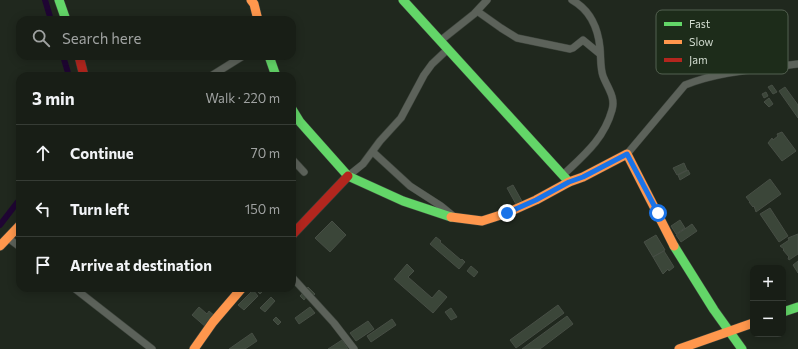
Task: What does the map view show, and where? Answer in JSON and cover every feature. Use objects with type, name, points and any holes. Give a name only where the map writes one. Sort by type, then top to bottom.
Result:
[{"type":"main road","points":[[59,0],[65,16]]},
{"type":"main road","points":[[403,0],[566,179]]},
{"type":"main road","points":[[253,4],[257,16]]},
{"type":"main road","points":[[80,60],[83,72]]},
{"type":"main road","points":[[270,60],[275,72]]},
{"type":"main road","points":[[296,116],[348,176],[402,201],[454,218],[482,221],[507,213],[536,200],[566,179],[583,177],[627,154],[689,273],[742,349]]},
{"type":"main road","points":[[296,231],[348,176]]},
{"type":"main road","points":[[0,246],[16,229]]},
{"type":"main road","points":[[195,349],[212,322],[238,292]]},
{"type":"main road","points":[[786,311],[798,307]]},
{"type":"main road","points":[[679,349],[750,324]]},
{"type":"street","points":[[253,4],[262,0]]},
{"type":"street","points":[[440,41],[477,11],[487,0]]},
{"type":"street","points":[[566,179],[604,132],[613,109],[613,101],[610,91],[603,76],[600,47],[592,19],[581,6],[572,0]]},
{"type":"street","points":[[477,11],[500,28],[517,38],[570,48],[573,48],[585,40],[600,54]]},
{"type":"street","points":[[348,176],[373,152],[401,118],[424,75],[432,64],[448,49]]},
{"type":"street","points":[[217,72],[237,60]]},
{"type":"street","points":[[788,65],[798,64]]},
{"type":"street","points":[[627,154],[685,85],[697,80],[729,74]]},
{"type":"street","points":[[373,152],[410,186],[441,206],[454,218]]},
{"type":"street","points":[[296,163],[304,172]]},
{"type":"street","points":[[8,238],[16,244]]},
{"type":"street","points":[[296,282],[334,323],[354,349]]},
{"type":"street","points":[[79,292],[152,349]]},
{"type":"building","points":[[772,85],[777,92],[773,94],[768,87]]},
{"type":"building","points":[[785,87],[798,105],[798,118],[779,91]]},
{"type":"building","points":[[766,92],[768,96],[764,98],[762,94]]},
{"type":"building","points":[[769,98],[773,104],[769,107],[764,102]]},
{"type":"building","points":[[782,132],[796,151],[782,161],[768,143],[772,138],[773,140],[778,136],[777,134]]},
{"type":"building","points":[[684,163],[687,170],[677,175],[673,168]]},
{"type":"building","points":[[688,170],[690,174],[680,180],[678,175]]},
{"type":"building","points":[[770,179],[781,194],[756,212],[754,206],[753,207],[746,197]]},
{"type":"building","points":[[513,185],[523,203],[517,206],[507,188]]},
{"type":"building","points":[[770,208],[788,236],[779,242],[760,214]]},
{"type":"building","points":[[680,220],[685,228],[676,234],[671,226]]},
{"type":"building","points":[[332,221],[346,235],[330,252],[315,238]]},
{"type":"building","points":[[692,224],[697,231],[681,242],[676,235]]},
{"type":"building","points":[[798,234],[798,254],[789,260],[789,257],[783,250],[784,249],[780,246],[789,240],[788,238]]},
{"type":"building","points":[[656,235],[665,250],[653,257],[644,242]]},
{"type":"building","points":[[436,237],[465,262],[459,269],[430,244]]},
{"type":"building","points":[[664,251],[674,267],[669,271],[668,269],[663,274],[653,257]]},
{"type":"building","points":[[798,261],[798,273],[793,265]]},
{"type":"building","points":[[407,264],[414,271],[408,277],[432,298],[439,290],[447,297],[433,313],[394,279]]},
{"type":"building","points":[[471,266],[478,272],[474,277],[467,271]]},
{"type":"building","points":[[308,287],[315,294],[309,300],[306,297],[304,300],[300,296]]},
{"type":"building","points":[[251,292],[255,292],[258,296],[244,310],[238,305]]},
{"type":"building","points":[[271,297],[275,301],[265,312],[260,308]]},
{"type":"building","points":[[558,305],[564,313],[516,348],[510,340]]},
{"type":"building","points":[[199,307],[207,314],[209,311],[216,317],[207,328],[192,315]]},
{"type":"building","points":[[310,307],[315,313],[299,324],[295,318]]},
{"type":"building","points":[[451,308],[457,317],[451,320],[445,312]]},
{"type":"building","points":[[567,316],[573,324],[540,349],[522,349]]},
{"type":"building","points":[[276,317],[281,322],[278,325],[273,320]]},
{"type":"building","points":[[392,319],[396,325],[371,342],[367,336]]},
{"type":"building","points":[[368,321],[374,329],[356,341],[350,333]]},
{"type":"building","points":[[252,333],[257,341],[245,349],[229,349]]},
{"type":"building","points":[[342,340],[348,349],[328,349]]},
{"type":"waterway","points":[[45,0],[50,16]]},
{"type":"waterway","points":[[64,60],[68,72]]},
{"type":"waterway","points":[[0,225],[16,204]]},
{"type":"traffic: fast","points":[[59,0],[65,16]]},
{"type":"traffic: fast","points":[[403,0],[569,182]]},
{"type":"traffic: fast","points":[[270,60],[275,72]]},
{"type":"traffic: fast","points":[[296,116],[300,122],[348,176],[403,201],[451,217]]},
{"type":"traffic: fast","points":[[674,246],[714,310],[742,349]]},
{"type":"traffic: fast","points":[[786,311],[798,307]]},
{"type":"traffic: slow","points":[[251,0],[254,4],[257,16]]},
{"type":"traffic: slow","points":[[451,217],[482,221],[507,213],[536,200],[569,182],[583,177],[627,154],[674,246]]},
{"type":"traffic: slow","points":[[0,246],[16,229]]},
{"type":"traffic: slow","points":[[194,349],[213,322],[239,292]]},
{"type":"traffic: slow","points":[[679,349],[750,324]]},
{"type":"traffic: jam","points":[[80,60],[83,72]]},
{"type":"traffic: jam","points":[[296,231],[348,176]]},
{"type":"route","points":[[507,213],[536,200],[569,182],[602,168],[627,154],[658,213]]}]
